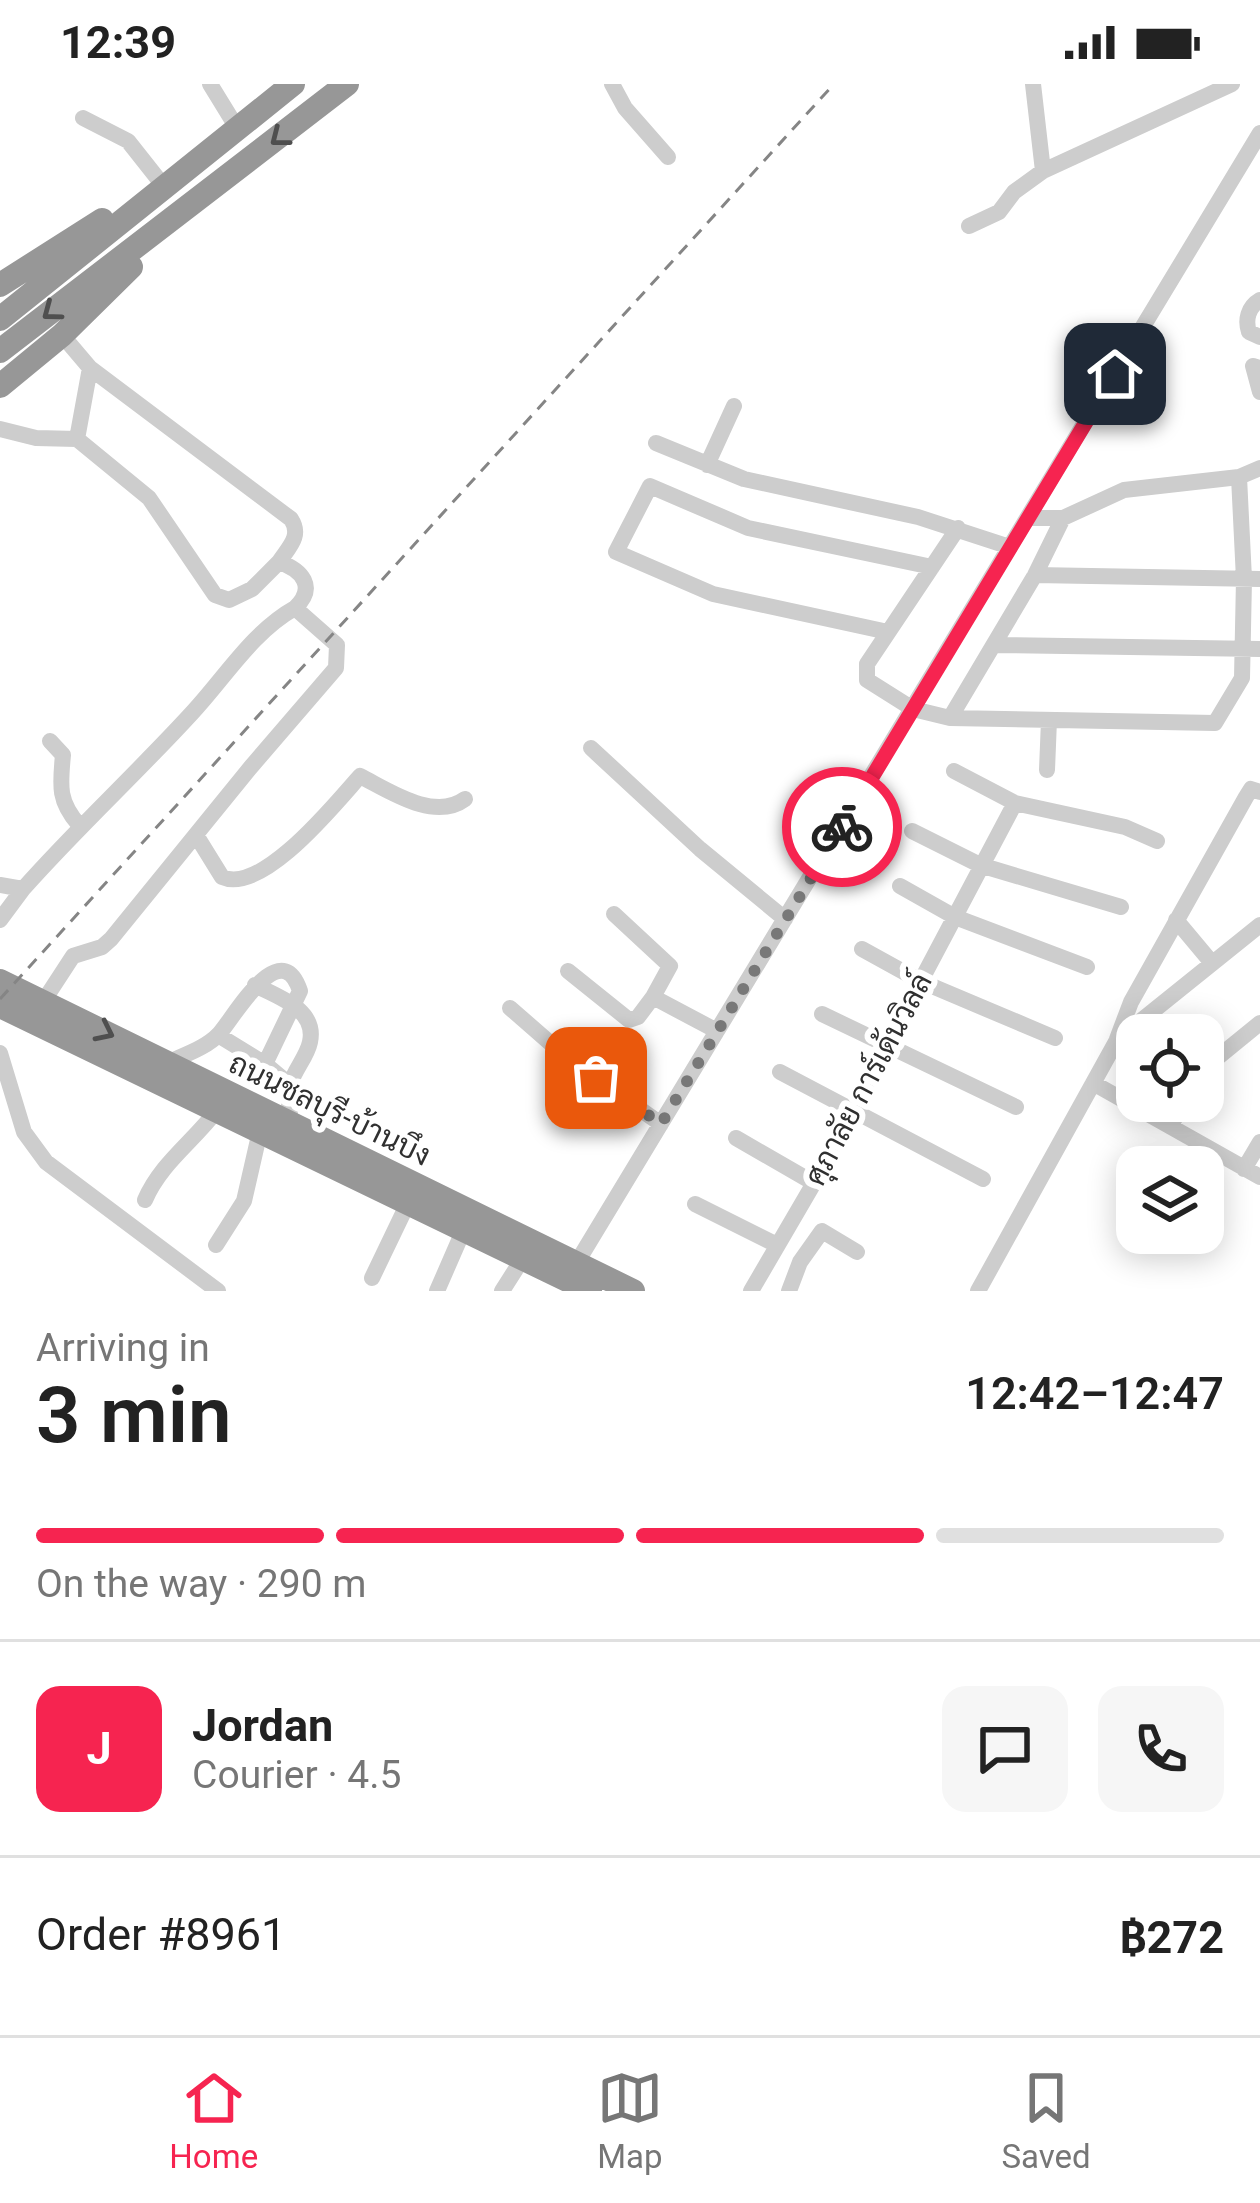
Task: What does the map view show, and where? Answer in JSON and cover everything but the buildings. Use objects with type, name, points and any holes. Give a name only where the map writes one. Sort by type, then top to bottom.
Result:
[{"type":"highway","points":[[0,319],[291,84]]},
{"type":"highway","points":[[0,351],[346,84]]},
{"type":"highway","points":[[0,285],[185,169]]},
{"type":"highway","points":[[0,386],[62,335],[211,191]]},
{"type":"highway","name":"ถนนชลบุรี-บ้านบึง","points":[[0,981],[633,1291]]},
{"type":"highway","name":"ถนนชลบุรี-บ้านบึง","points":[[5,1016],[217,1110],[590,1291]]},
{"type":"street","points":[[210,84],[237,128]]},
{"type":"street","points":[[612,84],[668,157]]},
{"type":"street","points":[[1034,84],[1043,171]]},
{"type":"street","points":[[969,226],[999,212],[1014,192],[1043,171],[1232,84]]},
{"type":"street","points":[[83,118],[128,141],[162,184]]},
{"type":"street","points":[[576,1264],[1260,133]]},
{"type":"street","points":[[1260,300],[1246,324],[1249,332],[1260,337]]},
{"type":"street","points":[[0,429],[36,438],[77,439],[149,498],[215,595],[229,600],[251,589],[296,537],[291,518],[91,368],[62,335]]},
{"type":"street","points":[[1260,368],[1253,366],[1260,392]]},
{"type":"street","points":[[77,439],[91,368]]},
{"type":"street","points":[[707,465],[734,406]]},
{"type":"street","points":[[656,442],[744,479],[958,528],[1010,547]]},
{"type":"street","points":[[1028,518],[1064,518],[1124,490],[1239,477],[1260,468]]},
{"type":"street","points":[[958,528],[867,664],[867,680],[913,709],[950,718],[1215,722],[1242,678],[1251,648],[1252,579],[1239,477]]},
{"type":"street","points":[[888,632],[713,594],[616,552],[650,486],[748,528],[932,567]]},
{"type":"street","points":[[950,718],[1064,518]]},
{"type":"street","points":[[0,920],[80,825],[177,730],[256,640],[295,608],[307,590],[306,580],[300,570],[279,562]]},
{"type":"street","points":[[1035,575],[1252,579]]},
{"type":"street","points":[[43,1002],[73,956],[111,939],[336,668],[337,644],[295,608]]},
{"type":"street","points":[[994,644],[1251,648]]},
{"type":"street","points":[[1047,770],[1049,720]]},
{"type":"street","points":[[50,741],[63,755],[59,793],[64,808],[80,825]]},
{"type":"street","points":[[591,748],[700,849],[785,919]]},
{"type":"street","points":[[954,771],[1015,803],[1125,827],[1157,842]]},
{"type":"street","points":[[196,836],[222,877],[241,881],[314,828],[360,776],[435,807],[457,805],[465,799]]},
{"type":"street","points":[[1127,1014],[1246,797],[1252,789],[1260,792]]},
{"type":"street","name":"ศุภาลัย การ์เด้นวิลล์","points":[[751,1291],[814,1184],[1015,803]]},
{"type":"street","points":[[912,831],[980,865],[1121,907]]},
{"type":"street","points":[[0,885],[23,890]]},
{"type":"street","points":[[900,886],[956,917],[1087,967]]},
{"type":"street","points":[[568,971],[629,1020],[638,1017],[670,966],[614,914]]},
{"type":"street","points":[[1176,920],[1212,963]]},
{"type":"street","points":[[1149,1014],[1260,925]]},
{"type":"street","points":[[862,949],[920,980],[1054,1038]]},
{"type":"street","points":[[167,1063],[218,1035],[255,985],[306,1016],[310,1043],[290,1085],[291,1124]]},
{"type":"street","points":[[653,997],[718,1031]]},
{"type":"street","points":[[265,1064],[294,1005]]},
{"type":"street","points":[[510,1007],[565,1056],[661,1124]]},
{"type":"street","points":[[822,1014],[1016,1107]]},
{"type":"street","points":[[1224,1052],[1260,1023]]},
{"type":"street","points":[[218,1035],[290,1085]]},
{"type":"street","points":[[978,1291],[1116,1042]]},
{"type":"street","points":[[0,1053],[24,1132],[46,1162],[218,1291]]},
{"type":"street","points":[[780,1072],[983,1179]]},
{"type":"street","points":[[1093,1083],[1252,1173],[1260,1142]]},
{"type":"street","points":[[145,1200],[156,1176],[196,1139],[217,1110]]},
{"type":"street","points":[[1170,1126],[1173,1122]]},
{"type":"street","points":[[216,1245],[244,1202],[260,1131]]},
{"type":"street","points":[[736,1138],[814,1184]]},
{"type":"street","points":[[372,1278],[408,1203]]},
{"type":"street","points":[[695,1204],[777,1245]]},
{"type":"street","points":[[437,1291],[464,1229]]},
{"type":"street","points":[[789,1291],[800,1262],[822,1231],[856,1252]]},
{"type":"street","points":[[502,1291],[523,1258]]},
{"type":"railway","points":[[0,999],[834,84]]},
{"type":"way so far","points":[[596,1078],[661,1124],[842,827]]},
{"type":"route","points":[[842,827],[1115,374]]}]
